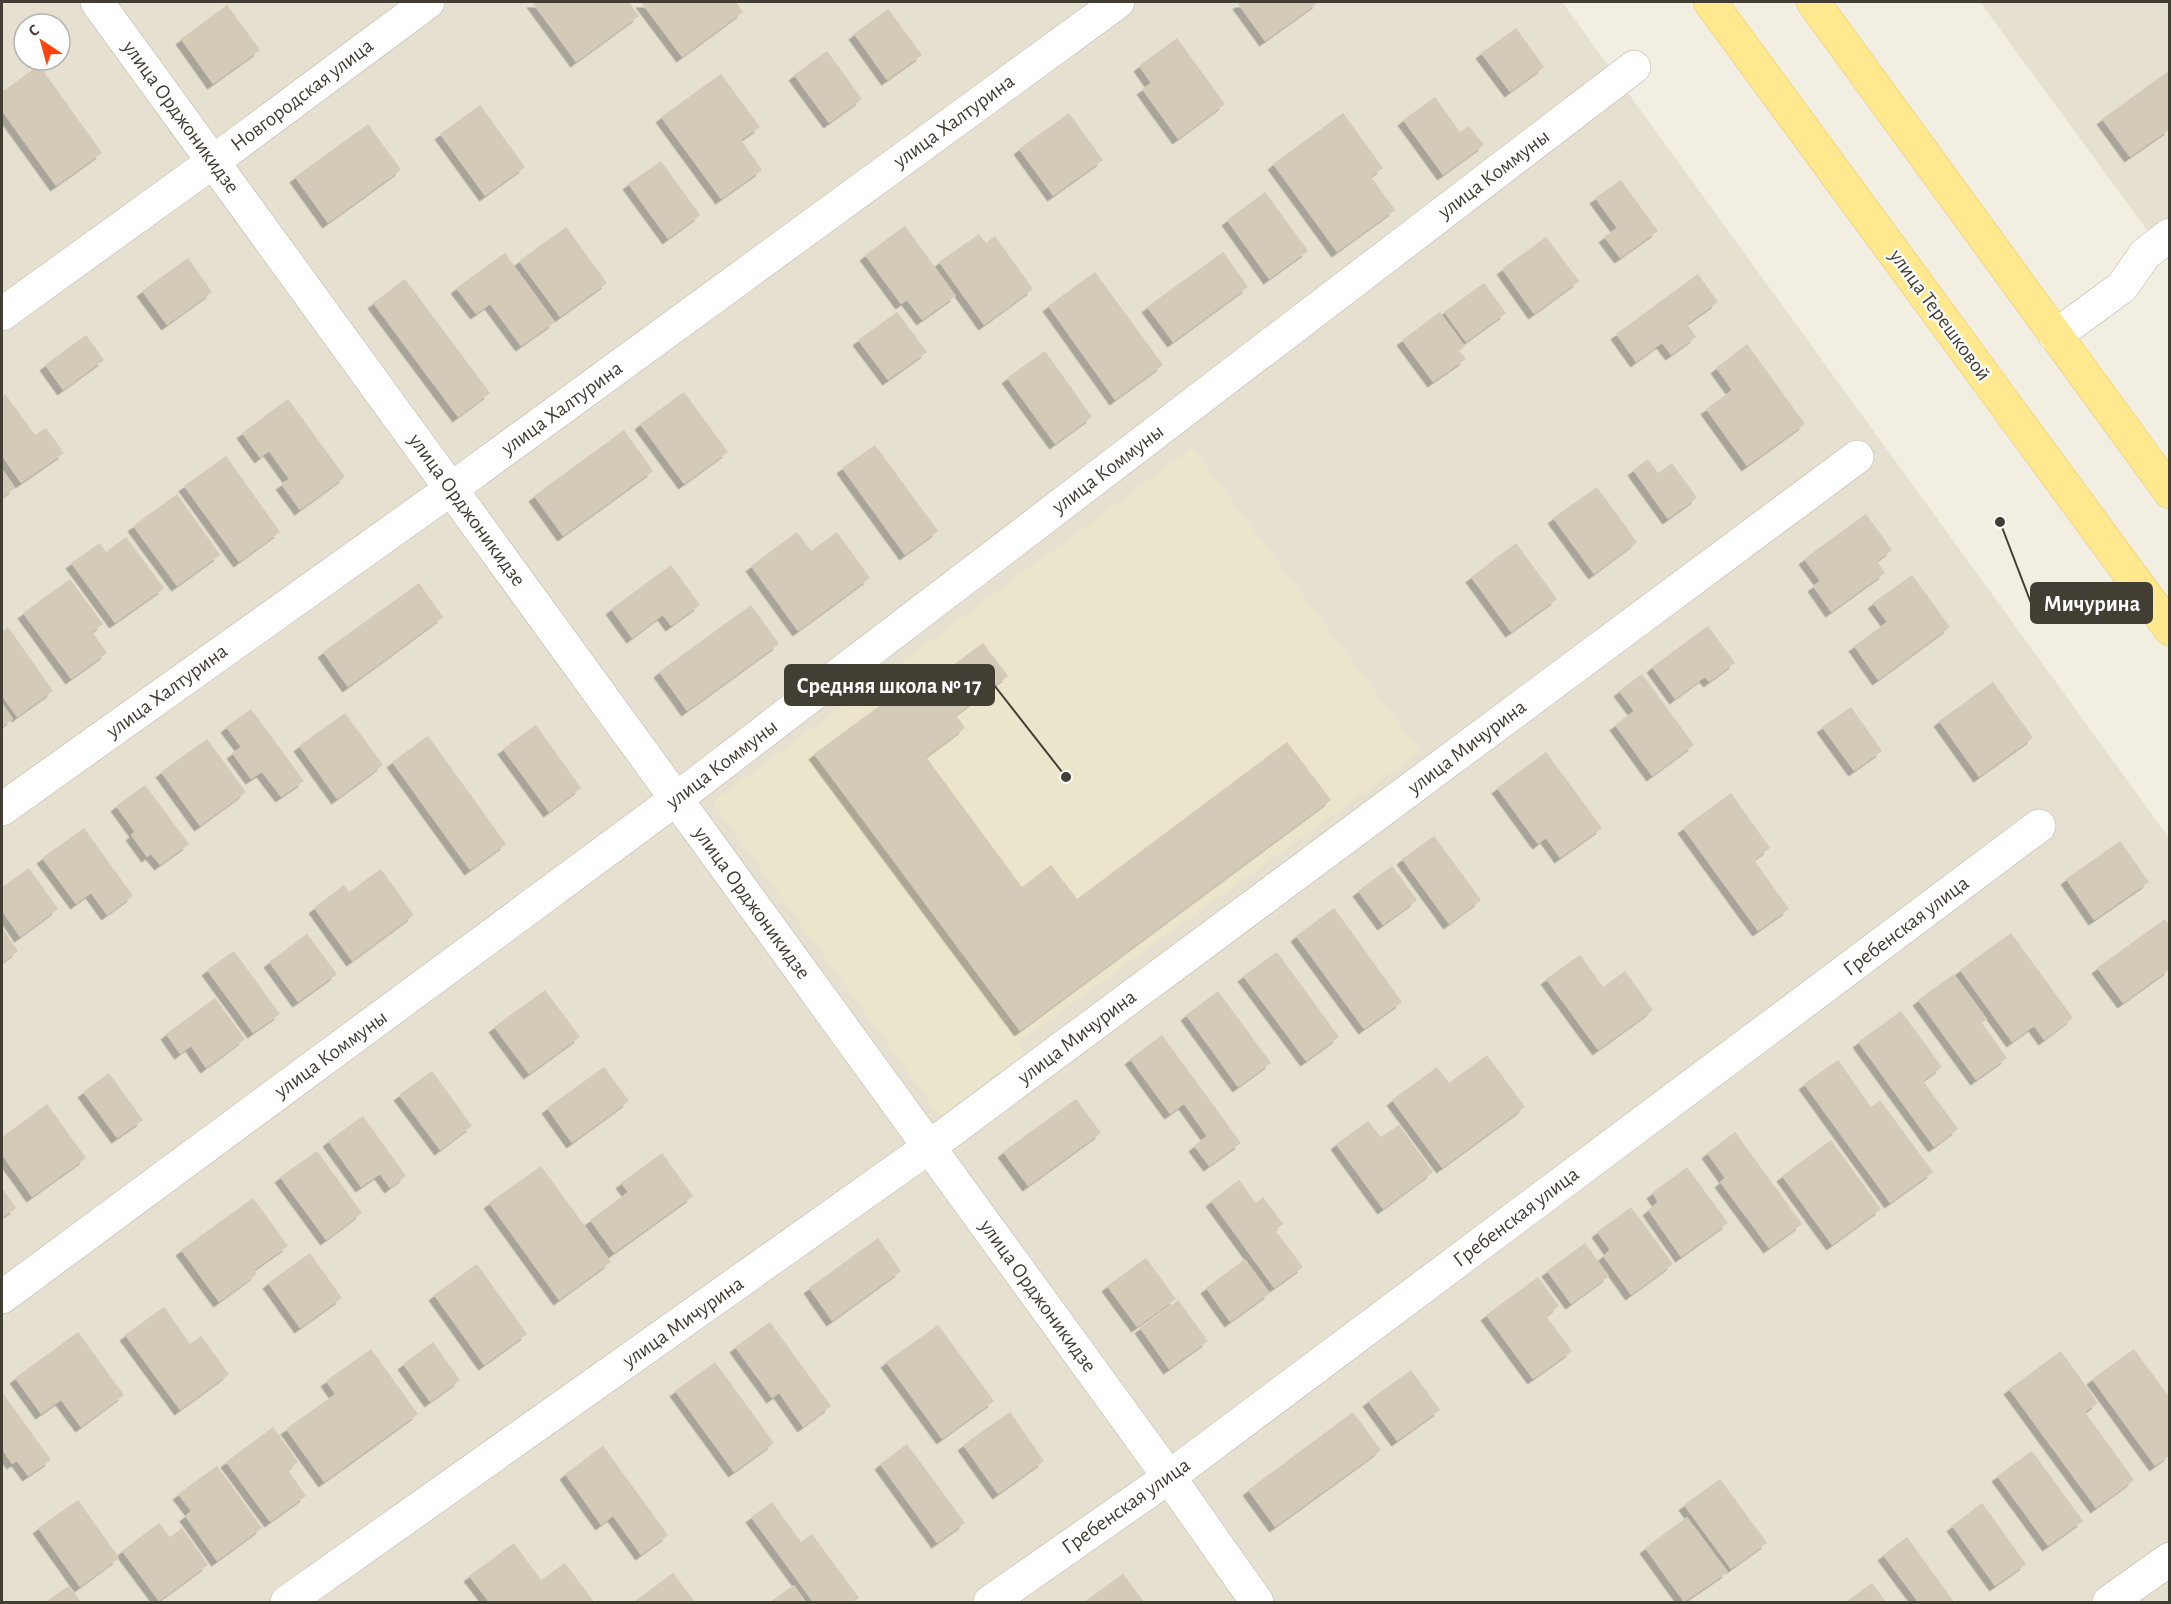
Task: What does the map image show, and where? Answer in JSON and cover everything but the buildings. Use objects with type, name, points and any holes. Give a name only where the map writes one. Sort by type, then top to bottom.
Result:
[{"type":"main road","name":"улица Терешковой","points":[[1710,2],[2169,629]]},
{"type":"main road","points":[[1813,2],[2169,492]]},
{"type":"street","name":"улица Орджоникидзе","points":[[97,2],[1169,1477],[1257,1602]]},
{"type":"street","name":"Новгородская улица","points":[[2,315],[428,2]]},
{"type":"street","name":"улица Халтурина","points":[[2,809],[451,489],[1118,2]]},
{"type":"street","name":"улица Коммуны","points":[[2,1297],[676,799],[1634,67]]},
{"type":"street","points":[[2055,336],[2122,287],[2157,244]]},
{"type":"street","name":"улица Мичурина","points":[[287,1602],[929,1147],[1857,457]]},
{"type":"street","name":"Гребенская улица","points":[[990,1602],[1169,1477],[2039,826]]},
{"type":"street","points":[[2109,1602],[2169,1559]]},
{"type":"shaded area","points":[[2,2],[1562,2],[2169,838],[2169,1602],[2,1602]]},
{"type":"shaded area","points":[[1980,2],[2169,2],[2169,260]]},
{"type":"shaded area","points":[[1192,448],[1420,752],[1018,1042],[1025,1052],[940,1116],[712,802]]},
{"type":"place","name":"Мичурина","points":[[2000,522]]},
{"type":"place","name":"Средняя школа № 17","points":[[1066,777]]}]
